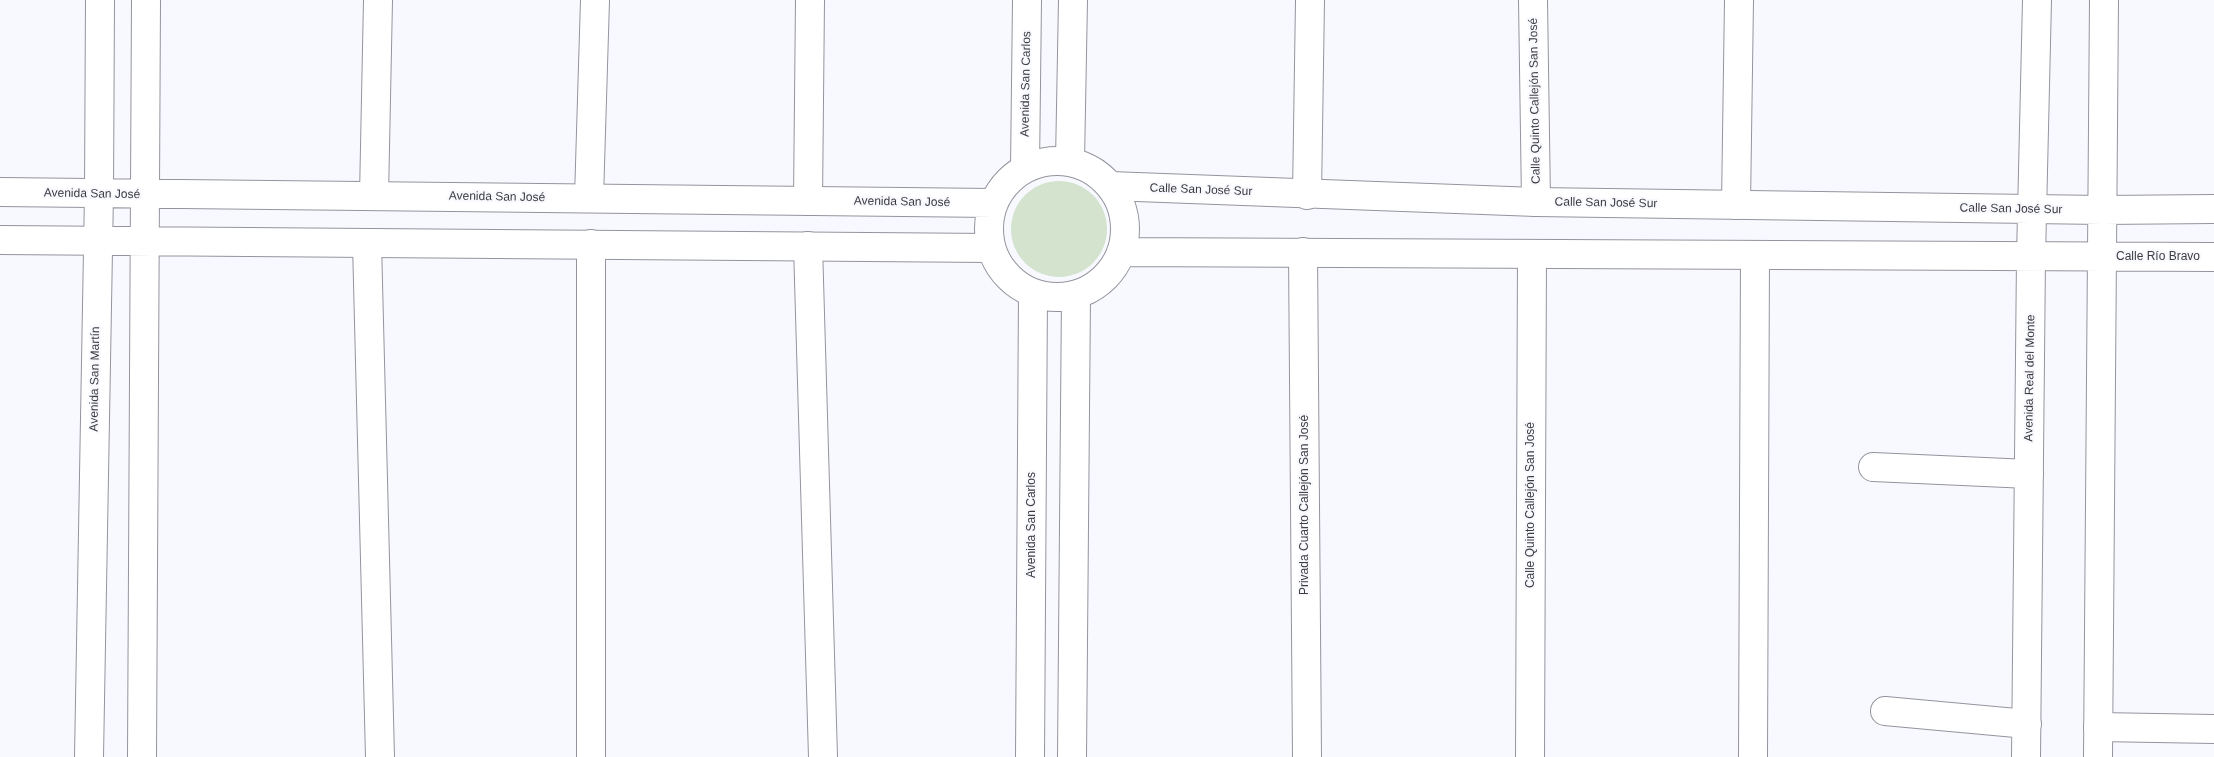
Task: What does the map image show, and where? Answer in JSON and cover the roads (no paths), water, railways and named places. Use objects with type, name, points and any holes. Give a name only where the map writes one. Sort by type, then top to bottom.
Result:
[{"type":"street","name":"Avenida San Martín","points":[[89,757],[99,193],[100,0]]},
{"type":"street","points":[[142,757],[146,0]]},
{"type":"street","points":[[374,196],[378,0]]},
{"type":"street","points":[[589,198],[595,0]]},
{"type":"street","points":[[808,201],[810,0]]},
{"type":"street","name":"Avenida San Carlos","points":[[1025,168],[1027,0]]},
{"type":"street","points":[[1070,162],[1073,0]]},
{"type":"street","points":[[1307,195],[1310,0]]},
{"type":"street","name":"Calle Quinto Callejón San José","points":[[1533,0],[1536,202]]},
{"type":"street","points":[[1736,205],[1739,0]]},
{"type":"street","name":"Avenida Real del Monte","points":[[2026,757],[2031,257],[2037,0]]},
{"type":"street","points":[[2098,757],[2104,0]]},
{"type":"street","points":[[1047,160],[1070,162],[1092,170],[1110,186],[1122,207],[1125,230],[1121,252],[1111,271],[1095,285],[1076,295],[1054,297],[1034,293],[1015,282],[1000,267],[991,248],[989,226],[994,203],[1006,183],[1025,168],[1047,160]]},
{"type":"street","name":"Calle San José Sur","points":[[1110,186],[1307,195],[1536,202],[2102,210]]},
{"type":"street","name":"Avenida San José","points":[[0,192],[994,203]]},
{"type":"street","points":[[2102,210],[2214,209]]},
{"type":"street","points":[[0,240],[991,248]]},
{"type":"street","points":[[367,243],[380,757]]},
{"type":"street","points":[[591,244],[592,757]]},
{"type":"street","points":[[808,246],[824,757]]},
{"type":"street","points":[[1121,252],[2102,257]]},
{"type":"street","name":"Privada Cuarto Callejón San José","points":[[1303,252],[1307,757]]},
{"type":"street","name":"Calle Quinto Callejón San José","points":[[1530,757],[1532,254]]},
{"type":"street","points":[[1753,757],[1755,255]]},
{"type":"street","name":"Calle Río Bravo","points":[[2102,257],[2214,257]]},
{"type":"street","name":"Avenida San Carlos","points":[[1030,757],[1034,293]]},
{"type":"street","points":[[1072,757],[1076,295]]},
{"type":"street","points":[[1874,467],[2029,474]]},
{"type":"street","points":[[1885,711],[2027,724]]},
{"type":"street","points":[[2098,727],[2214,730]]}]
